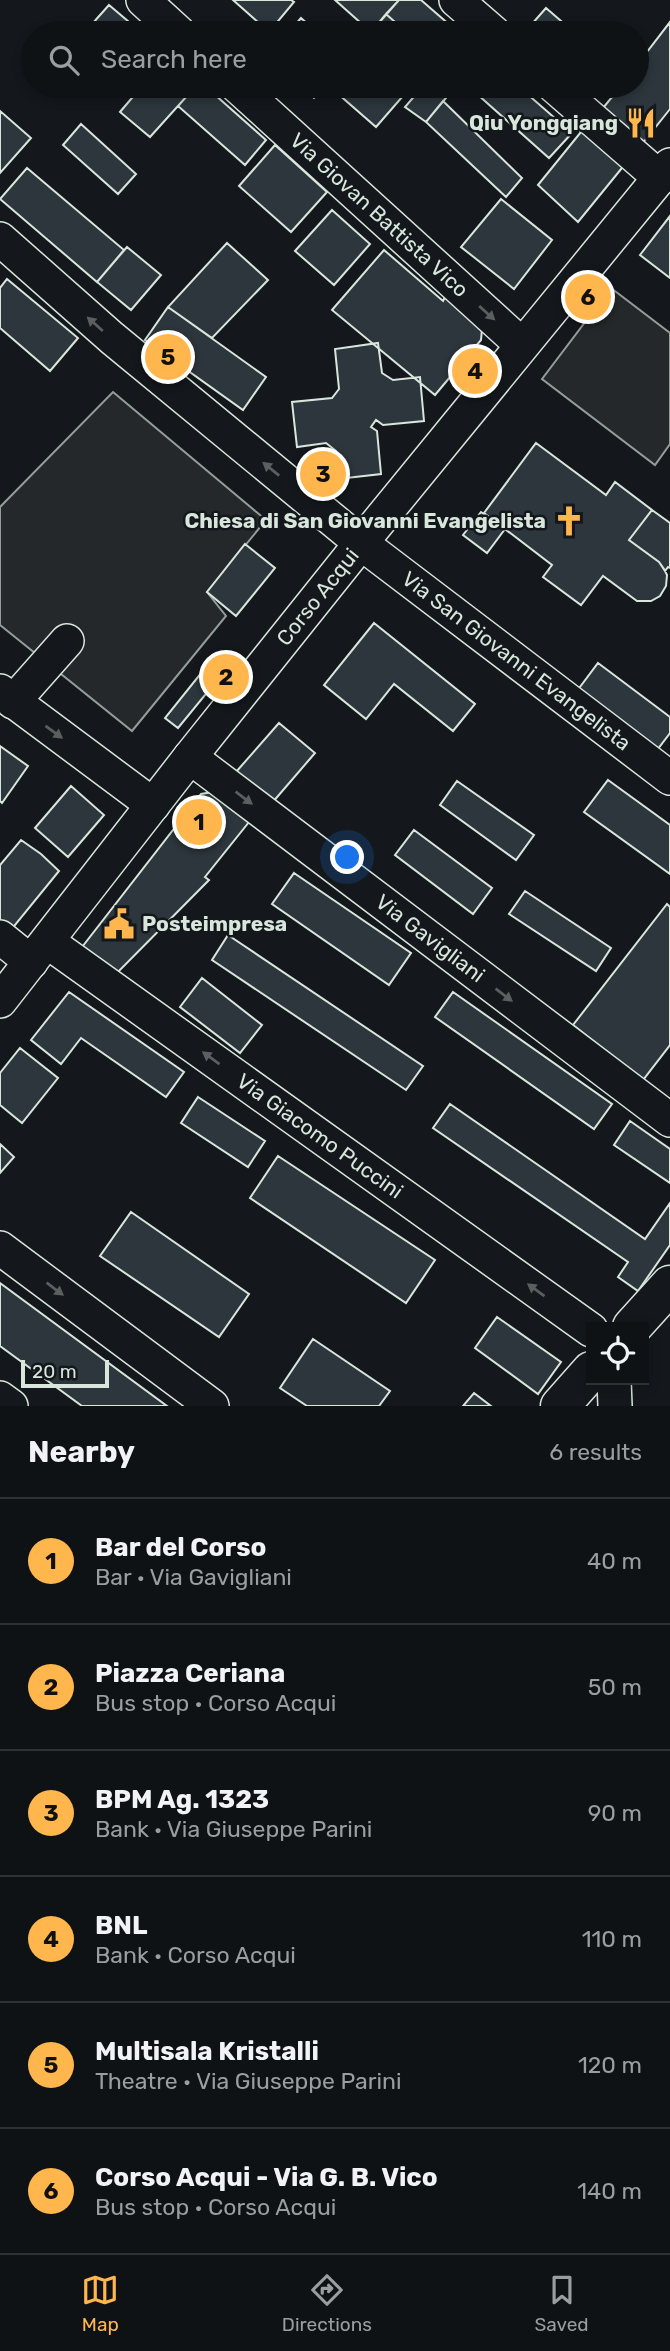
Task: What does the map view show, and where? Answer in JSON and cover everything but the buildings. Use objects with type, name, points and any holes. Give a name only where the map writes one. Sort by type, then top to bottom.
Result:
[{"type":"main road","points":[[637,1322],[670,1285]]},
{"type":"main road","points":[[560,1406],[586,1377]]},
{"type":"street","points":[[143,0],[166,21]]},
{"type":"street","points":[[456,0],[480,21]]},
{"type":"street","name":"Via Giovan Battista Vico","points":[[250,98],[522,345]]},
{"type":"street","points":[[569,98],[665,172]]},
{"type":"street","name":"Corso Acqui","points":[[0,1001],[361,543],[665,172]]},
{"type":"street","name":"Via San Giovanni Evangelista","points":[[0,239],[112,338],[361,543],[670,778]]},
{"type":"street","points":[[67,641],[7,696],[153,805]]},
{"type":"street","name":"Via Gavigliani","points":[[190,757],[670,1121]]},
{"type":"street","name":"Via Giacomo Puccini","points":[[0,937],[40,952],[586,1327]]},
{"type":"street","points":[[0,1248],[212,1406]]},
{"type":"street","points":[[614,1385],[615,1406]]},
{"type":"street","points":[[0,1398],[11,1406]]},
{"type":"shaded area","points":[[611,288],[670,333],[670,444],[655,465],[542,379]]},
{"type":"shaded area","points":[[113,392],[266,520],[207,592],[226,616],[132,731],[0,625],[0,507]]},
{"type":"place","name":"Qiu Yongqiang","points":[[641,123]]},
{"type":"place","name":"Corso Acqui - Via G. B. Vico","points":[[588,297]]},
{"type":"place","name":"Multisala Kristalli","points":[[168,357]]},
{"type":"place","name":"BNL","points":[[475,371]]},
{"type":"place","name":"BPM Ag. 1323","points":[[323,474]]},
{"type":"place","name":"Chiesa di San Giovanni Evangelista","points":[[569,521]]},
{"type":"place","name":"Piazza Ceriana","points":[[226,677]]},
{"type":"place","name":"Bar del Corso","points":[[199,822]]},
{"type":"place","name":"Posteimpresa","points":[[119,924]]}]
